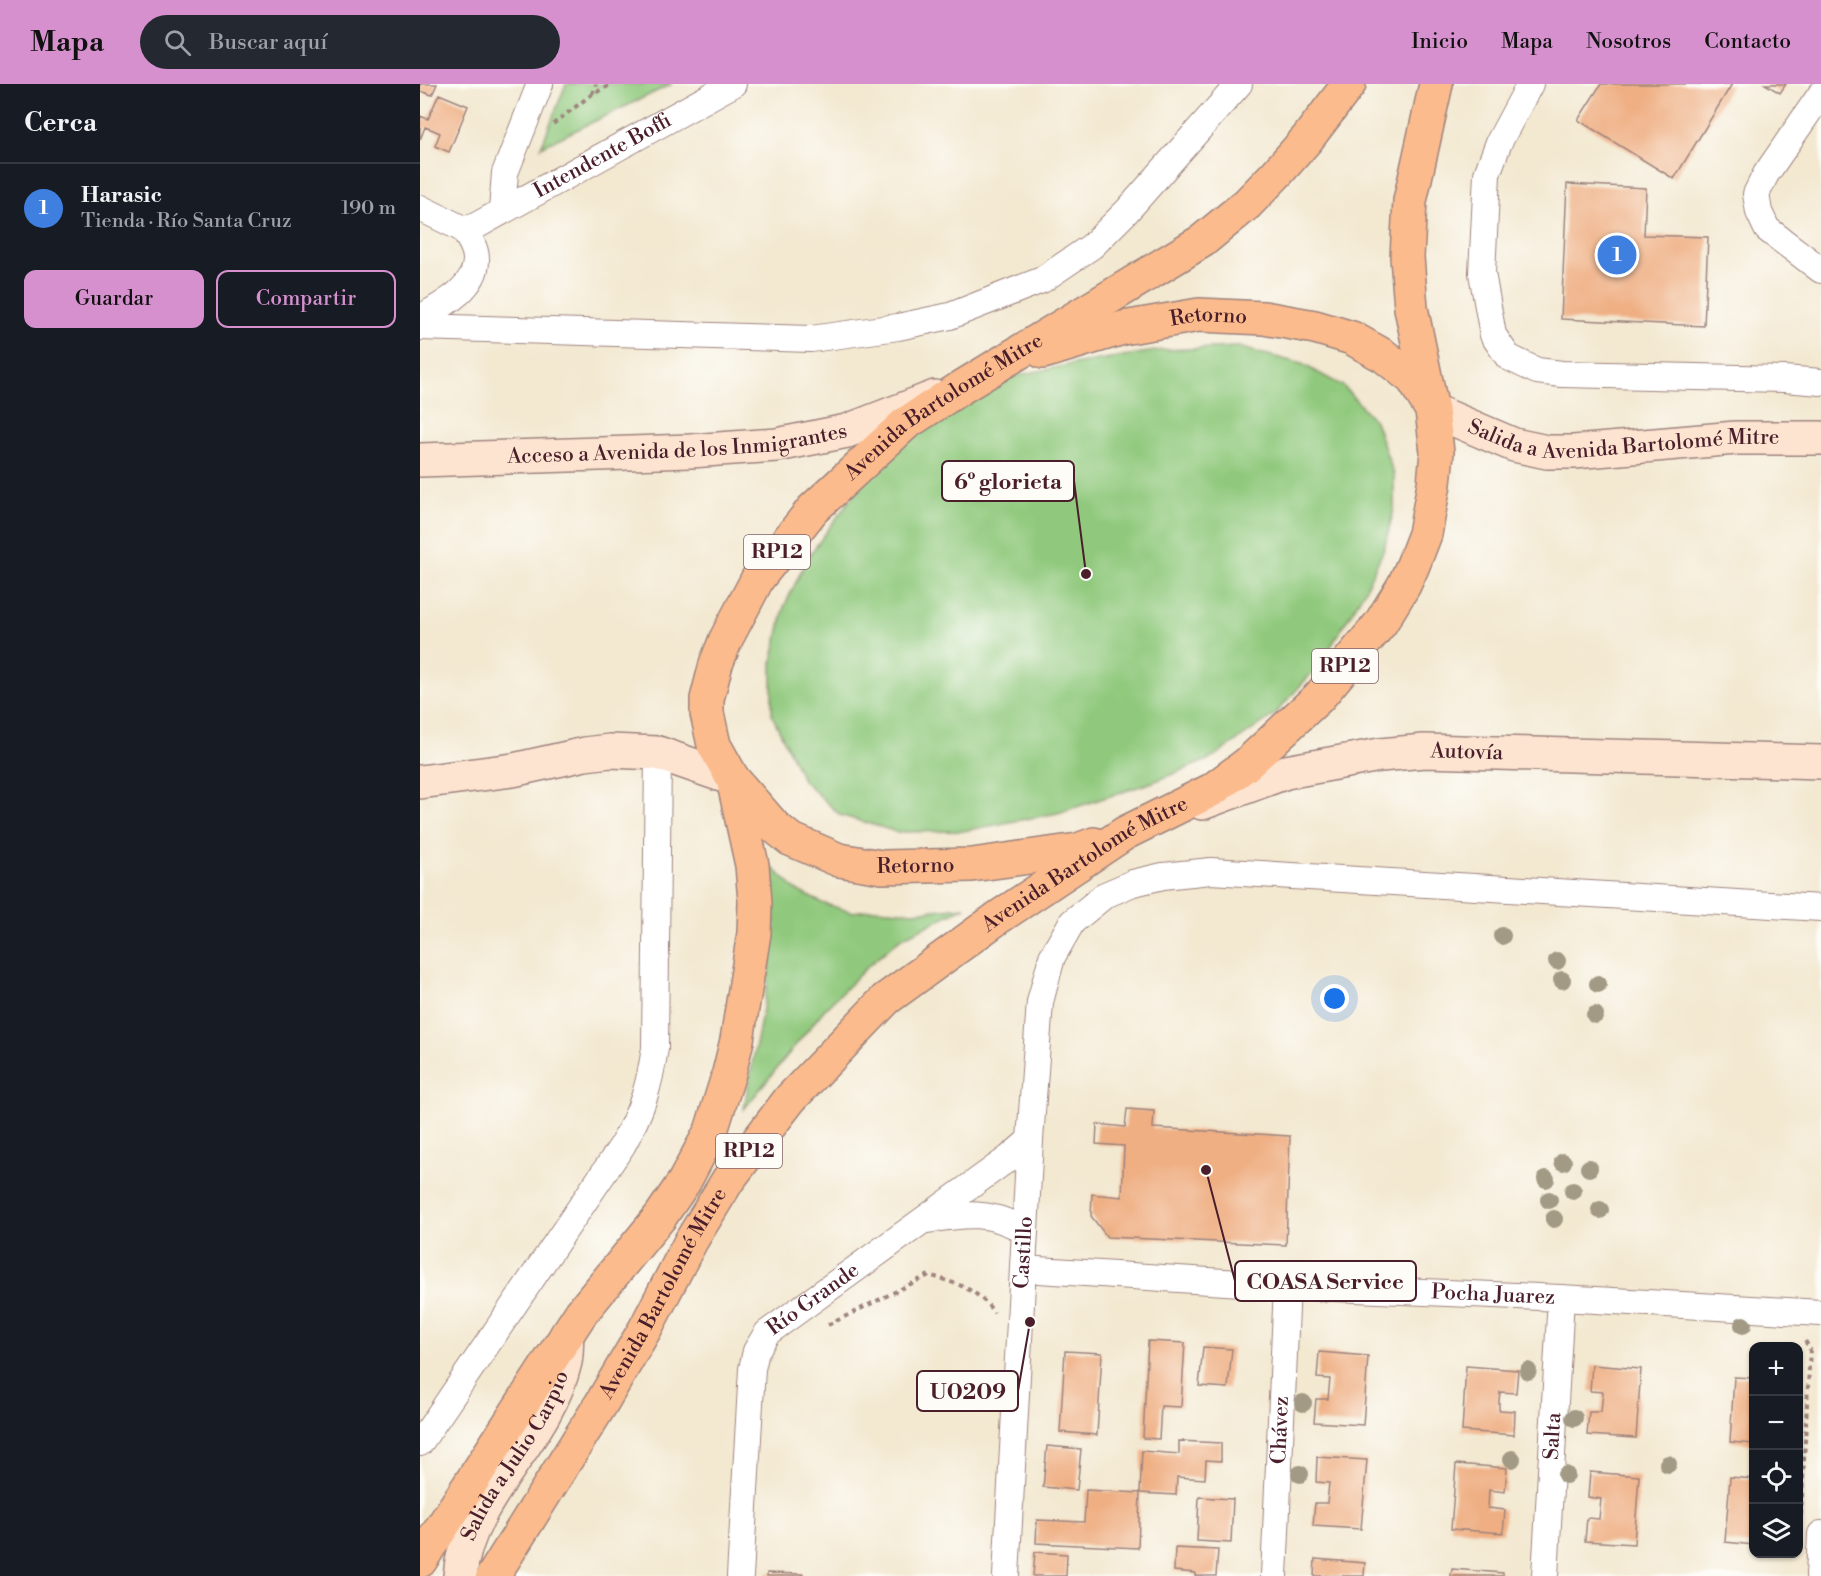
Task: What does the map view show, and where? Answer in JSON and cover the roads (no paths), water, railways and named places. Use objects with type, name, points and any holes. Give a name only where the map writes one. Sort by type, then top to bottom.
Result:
[{"type":"main road","name":"Avenida Bartolomé Mitre","points":[[420,1561],[580,1313],[660,1217],[684,1182],[711,1131],[729,1073],[754,933],[755,902],[752,864],[733,778],[714,745],[707,713],[707,699],[716,664],[726,639],[758,578],[813,509],[905,424],[1202,241],[1247,204],[1307,139],[1349,84]]},
{"type":"main road","name":"Avenida Bartolomé Mitre","points":[[493,1576],[645,1329],[691,1241],[728,1180],[790,1099],[886,999],[999,917],[1125,833],[1212,790],[1247,764],[1319,697],[1380,624],[1404,585],[1425,534],[1434,484],[1437,452],[1432,410],[1411,308],[1407,257],[1410,201],[1436,84]]},
{"type":"main road","name":"Retorno","points":[[962,387],[1038,353],[1123,328],[1199,315],[1264,318],[1316,327],[1352,338],[1383,356],[1413,379],[1432,410]]},
{"type":"main road","name":"Retorno","points":[[733,778],[776,827],[790,839],[839,860],[882,867],[972,865],[1052,854],[1078,850],[1125,833]]},
{"type":"street","points":[[502,210],[506,173],[540,84]]},
{"type":"street","name":"Intendente Boffi","points":[[463,229],[483,223],[502,210],[733,84]]},
{"type":"street","points":[[420,327],[811,339],[898,327],[950,316],[1042,280],[1092,246],[1127,211],[1239,84]]},
{"type":"street","points":[[1530,84],[1499,142],[1487,174],[1485,194],[1482,273],[1493,335],[1508,357],[1537,371],[1562,374],[1784,379],[1821,382]]},
{"type":"street","points":[[1821,94],[1766,174],[1756,194],[1759,212],[1767,229],[1821,270]]},
{"type":"street","points":[[420,208],[463,229],[473,245],[477,260],[471,278],[459,293],[420,318]]},
{"type":"street","name":"Acceso a Avenida de los Inmigrantes","points":[[420,460],[690,451],[777,445],[847,430],[962,387]]},
{"type":"street","name":"Salida a Avenida Bartolomé Mitre","points":[[1432,410],[1514,445],[1547,452],[1574,452],[1736,438],[1821,438]]},
{"type":"street","points":[[420,782],[513,770],[610,750],[658,753],[733,778]]},
{"type":"street","name":"Autovía","points":[[1125,833],[1286,772],[1380,755],[1454,751],[1821,762]]},
{"type":"street","points":[[420,1443],[622,1146],[637,1118],[649,1084],[655,1048],[658,753]]},
{"type":"street","name":"Castillo","points":[[1006,1576],[1029,1140],[1040,1002],[1052,957],[1072,922],[1105,895],[1132,883],[1163,876],[1211,871],[1821,908]]},
{"type":"street","name":"Río Grande","points":[[740,1576],[752,1369],[756,1352],[767,1333],[1009,1158],[1029,1140]]},
{"type":"street","points":[[923,1221],[963,1214],[984,1216],[1008,1221],[1025,1231]]},
{"type":"street","name":"Pocha Juarez","points":[[1023,1269],[1287,1287],[1561,1298],[1821,1313]]},
{"type":"street","name":"Chávez","points":[[1274,1576],[1287,1287]]},
{"type":"street","name":"Salta","points":[[1545,1576],[1561,1298]]},
{"type":"street","name":"Salida a Julio Carpio","points":[[460,1576],[461,1556],[484,1508],[543,1417],[554,1393],[565,1361],[567,1334]]},
{"type":"street","points":[[1819,1576],[1821,1534]]},
{"type":"place","name":"Harasic","points":[[1617,255]]},
{"type":"place","name":"6º glorieta","points":[[1086,574]]},
{"type":"place","name":"COASA Service","points":[[1206,1170]]},
{"type":"place","name":"U0209","points":[[1030,1322]]}]
